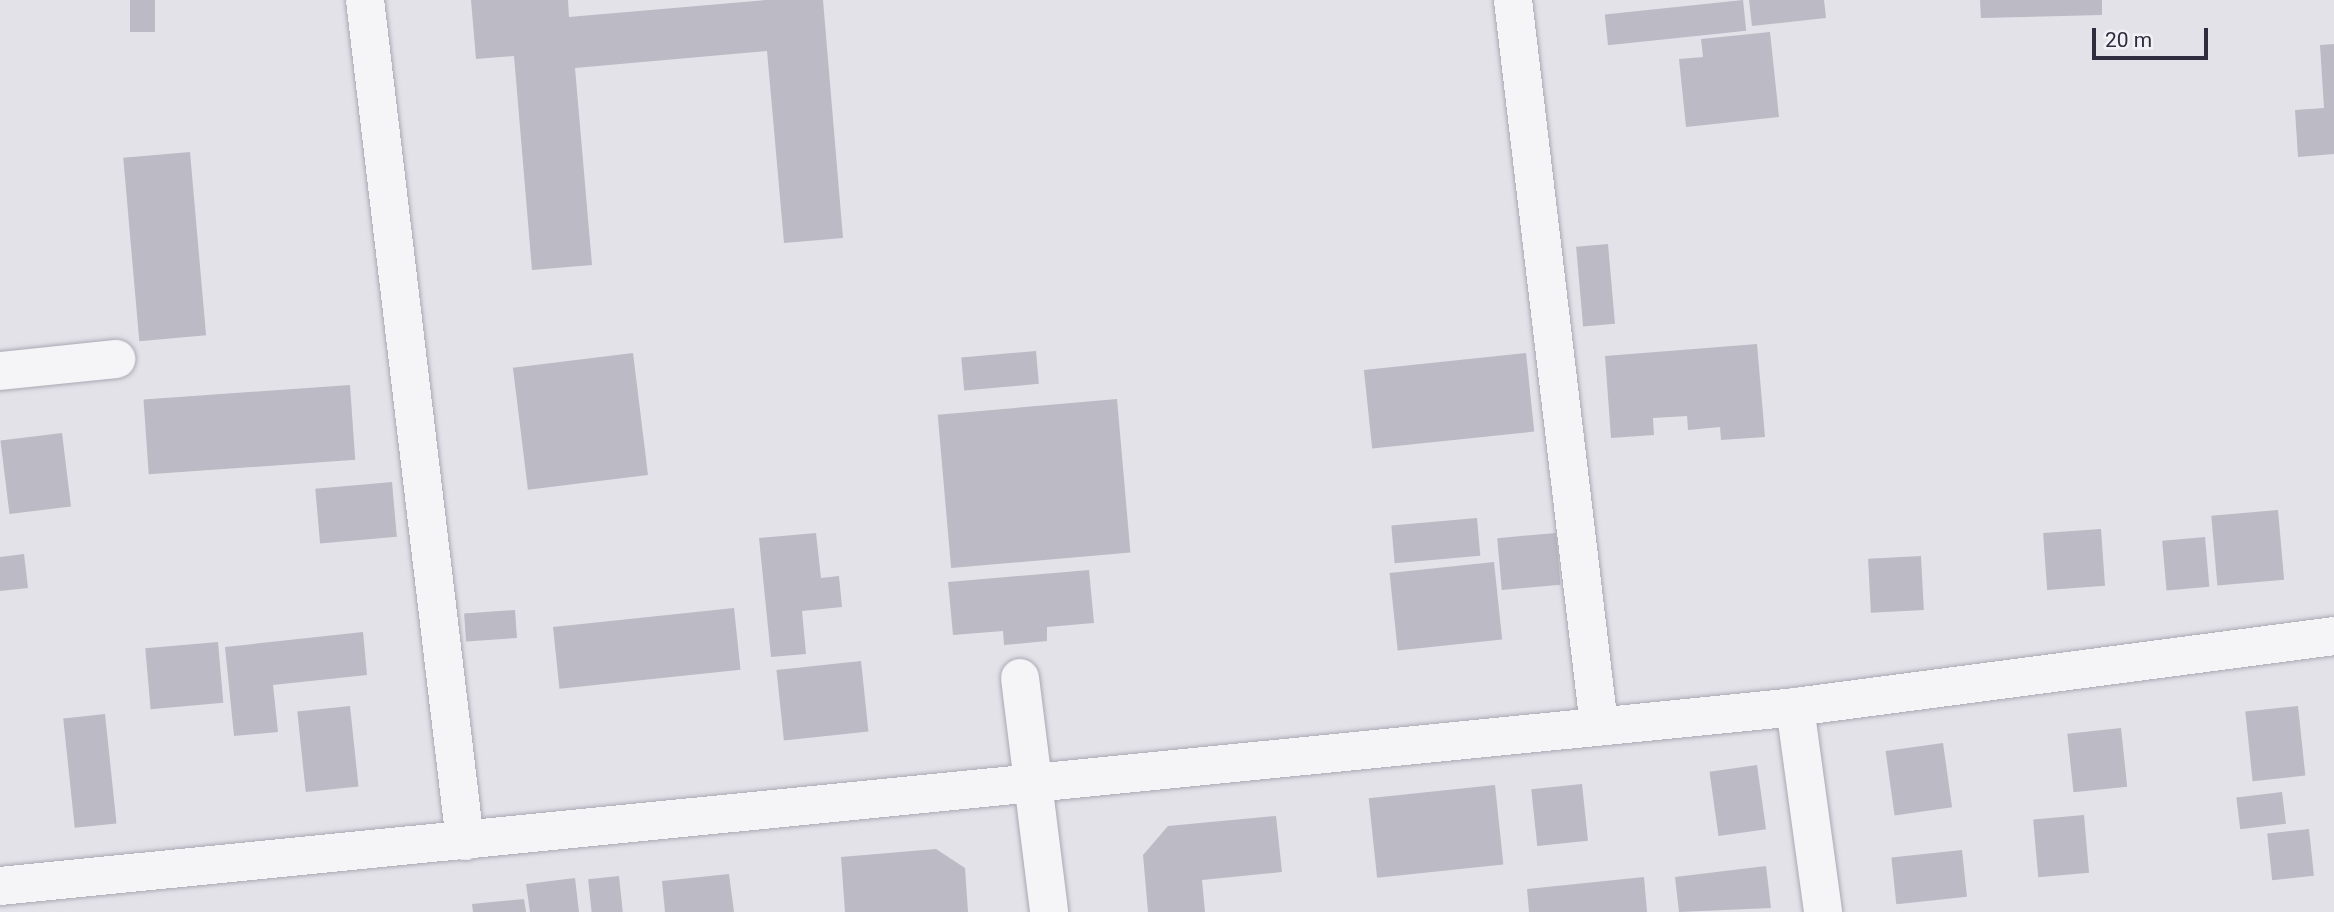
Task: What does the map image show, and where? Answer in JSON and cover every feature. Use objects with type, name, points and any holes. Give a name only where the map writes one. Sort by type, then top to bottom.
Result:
[{"type":"street","points":[[365,0],[465,841]]},
{"type":"street","points":[[1513,0],[1599,725]]},
{"type":"street","points":[[0,372],[116,359]]},
{"type":"street","points":[[0,886],[1036,785],[1599,725],[1796,707],[2334,636]]},
{"type":"street","points":[[1020,678],[1036,785],[1049,912]]},
{"type":"street","points":[[1796,707],[1823,912]]},
{"type":"building","points":[[130,0],[155,0],[155,32],[130,32]]},
{"type":"building","points":[[471,0],[568,0],[569,17],[766,0],[823,0],[843,238],[784,243],[767,51],[575,68],[592,265],[532,270],[514,56],[476,59]]},
{"type":"building","points":[[1743,0],[1746,31],[1608,45],[1605,15]]},
{"type":"building","points":[[1749,0],[1824,0],[1826,18],[1752,26]]},
{"type":"building","points":[[1980,0],[2102,0],[2102,15],[1981,18]]},
{"type":"building","points":[[1770,32],[1779,117],[1686,127],[1679,59],[1703,57],[1701,39]]},
{"type":"building","points":[[2334,44],[2334,154],[2298,157],[2295,110],[2324,108],[2320,45]]},
{"type":"building","points":[[190,152],[206,335],[139,341],[123,158]]},
{"type":"building","points":[[1608,244],[1615,324],[1583,326],[1576,247]]},
{"type":"building","points":[[1757,344],[1765,437],[1721,440],[1720,427],[1688,430],[1687,416],[1653,418],[1654,435],[1611,438],[1605,356]]},
{"type":"building","points":[[1036,351],[1039,384],[964,390],[961,358]]},
{"type":"building","points":[[633,353],[648,475],[528,490],[513,368]]},
{"type":"building","points":[[1526,353],[1534,432],[1372,449],[1364,370]]},
{"type":"building","points":[[350,385],[355,460],[149,474],[144,399]]},
{"type":"building","points":[[1117,399],[1130,552],[951,568],[938,415]]},
{"type":"building","points":[[62,433],[71,506],[9,514],[0,441]]},
{"type":"building","points":[[392,482],[397,537],[320,544],[315,489]]},
{"type":"building","points":[[2278,510],[2284,580],[2217,586],[2211,516]]},
{"type":"building","points":[[1477,518],[1480,556],[1395,563],[1391,525]]},
{"type":"building","points":[[2101,529],[2105,586],[2047,590],[2043,533]]},
{"type":"building","points":[[816,533],[821,578],[839,576],[842,607],[802,611],[806,654],[771,657],[759,538]]},
{"type":"building","points":[[1556,533],[1561,585],[1502,590],[1497,538]]},
{"type":"building","points":[[2205,537],[2209,587],[2167,591],[2162,541]]},
{"type":"building","points":[[24,554],[28,588],[0,591],[0,557]]},
{"type":"building","points":[[1921,556],[1924,610],[1871,613],[1868,559]]},
{"type":"building","points":[[1494,562],[1502,640],[1398,651],[1390,573]]},
{"type":"building","points":[[1089,570],[1094,623],[1047,627],[1047,641],[1004,645],[1003,631],[953,635],[948,582]]},
{"type":"building","points":[[734,608],[740,670],[559,689],[553,627]]},
{"type":"building","points":[[515,610],[517,638],[466,641],[464,614]]},
{"type":"building","points":[[363,632],[367,675],[273,685],[278,732],[234,736],[225,647]]},
{"type":"building","points":[[218,642],[223,703],[151,709],[145,648]]},
{"type":"building","points":[[861,661],[868,732],[784,740],[776,670]]},
{"type":"building","points":[[350,706],[358,787],[306,792],[297,712]]},
{"type":"building","points":[[2298,706],[2305,776],[2253,781],[2245,712]]},
{"type":"building","points":[[105,714],[116,823],[75,828],[63,718]]},
{"type":"building","points":[[2121,728],[2127,787],[2073,792],[2067,734]]},
{"type":"building","points":[[1943,743],[1952,807],[1895,815],[1886,751]]},
{"type":"building","points":[[1757,765],[1766,829],[1719,836],[1709,772]]},
{"type":"building","points":[[1582,784],[1588,841],[1537,846],[1531,789]]},
{"type":"building","points":[[1495,785],[1503,865],[1377,878],[1369,798]]},
{"type":"building","points":[[2282,792],[2286,824],[2240,829],[2236,798]]},
{"type":"building","points":[[2084,815],[2089,873],[2038,877],[2033,819]]},
{"type":"building","points":[[1276,816],[1282,872],[1202,880],[1205,912],[1148,912],[1143,855],[1168,826]]},
{"type":"building","points":[[2309,829],[2314,876],[2272,880],[2267,833]]},
{"type":"building","points":[[936,849],[965,868],[968,912],[845,912],[841,857]]},
{"type":"building","points":[[1962,850],[1967,897],[1896,904],[1891,857]]},
{"type":"building","points":[[1766,866],[1771,908],[1679,912],[1675,877]]},
{"type":"building","points":[[729,874],[734,912],[665,912],[662,881]]},
{"type":"building","points":[[619,876],[623,912],[592,912],[588,879]]},
{"type":"building","points":[[1644,877],[1647,912],[1529,912],[1527,889]]},
{"type":"building","points":[[575,878],[579,912],[530,912],[526,884]]},
{"type":"building","points":[[524,899],[526,912],[473,912],[472,904]]}]
